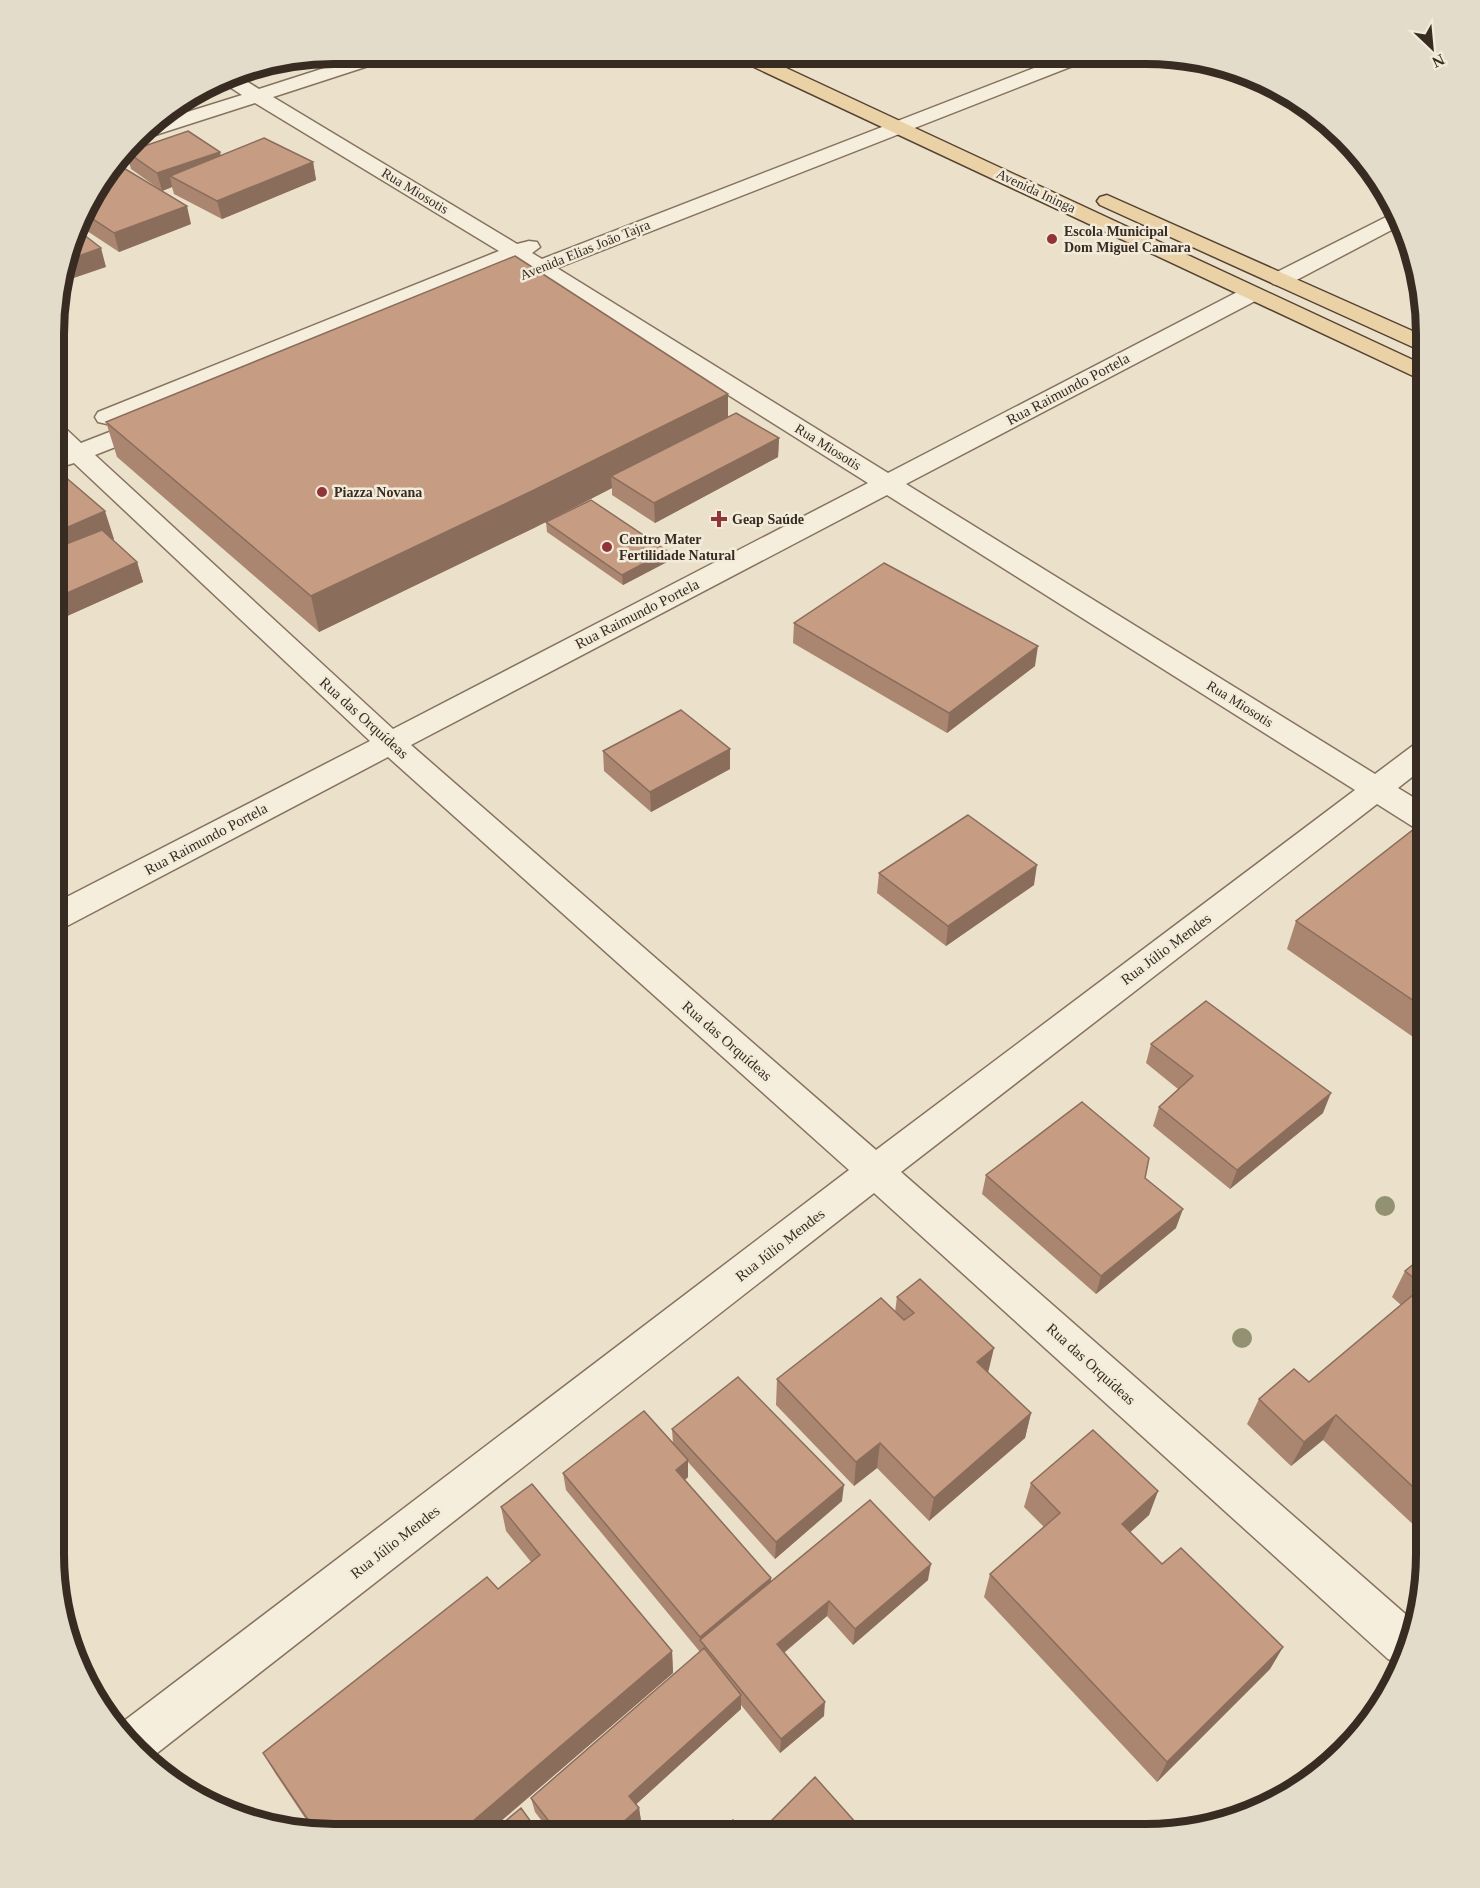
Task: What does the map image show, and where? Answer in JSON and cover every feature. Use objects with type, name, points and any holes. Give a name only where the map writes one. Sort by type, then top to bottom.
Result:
[{"type":"main road","name":"Avenida Ininga","points":[[763,64],[874,115],[898,116]]},
{"type":"main road","name":"Avenida Ininga","points":[[803,64],[898,116],[1251,294],[1416,370]]},
{"type":"main road","name":"Avenida Ininga","points":[[921,117],[1008,156]]},
{"type":"main road","name":"Avenida Ininga","points":[[1085,190],[1416,341]]},
{"type":"street","points":[[163,126],[356,64]]},
{"type":"street","points":[[970,79],[1011,64]]},
{"type":"street","name":"Avenida Elias João Tajra","points":[[507,280],[898,116],[921,117],[1061,64]]},
{"type":"street","name":"Rua Miosotis","points":[[236,83],[540,267],[1416,814]]},
{"type":"street","points":[[717,175],[874,115]]},
{"type":"street","points":[[1281,279],[1391,222]]},
{"type":"street","name":"Avenida Elias João Tajra","points":[[65,443],[549,239]]},
{"type":"street","name":"Rua Raimundo Portela","points":[[65,913],[1251,294]]},
{"type":"street","points":[[65,444],[177,414]]},
{"type":"street","name":"Rua das Orquídeas","points":[[65,449],[390,742],[1401,1640]]},
{"type":"street","name":"Rua Júlio Mendes","points":[[139,1739],[875,1171],[1416,759]]},
{"type":"building","points":[[188,131],[220,152],[157,173],[133,156],[141,147]]},
{"type":"building","points":[[264,138],[313,162],[217,201],[170,176]]},
{"type":"building","points":[[122,167],[187,206],[114,233],[91,218]]},
{"type":"building","points":[[84,235],[101,248],[76,257]]},
{"type":"building","points":[[515,256],[728,394],[530,492],[311,596],[106,422]]},
{"type":"building","points":[[736,413],[779,438],[654,503],[611,476]]},
{"type":"building","points":[[65,477],[105,511],[65,528]]},
{"type":"building","name":"Centro Mater Fertilidade Natural","points":[[591,500],[667,551],[622,575],[546,522]]},
{"type":"building","points":[[102,530],[137,562],[65,594],[65,544]]},
{"type":"building","points":[[884,563],[1038,646],[949,713],[794,623]]},
{"type":"building","points":[[681,710],[730,749],[650,792],[603,751]]},
{"type":"building","points":[[968,815],[1037,865],[948,926],[879,873]]},
{"type":"building","points":[[1414,829],[1416,830],[1416,1002],[1296,921]]},
{"type":"building","points":[[1206,1001],[1331,1093],[1237,1170],[1159,1107],[1193,1076],[1151,1044]]},
{"type":"building","points":[[1082,1102],[1149,1158],[1145,1178],[1183,1209],[1101,1276],[986,1175]]},
{"type":"building","points":[[1416,1262],[1416,1280],[1405,1271]]},
{"type":"building","points":[[920,1279],[994,1348],[977,1362],[1031,1413],[934,1498],[880,1443],[856,1462],[777,1379],[881,1298],[904,1320],[914,1313],[897,1297]]},
{"type":"building","points":[[1414,1294],[1416,1296],[1416,1490],[1336,1415],[1304,1442],[1259,1399],[1294,1369],[1309,1382]]},
{"type":"building","points":[[738,1377],[844,1485],[776,1542],[672,1429]]},
{"type":"building","points":[[644,1411],[688,1460],[676,1470],[771,1578],[700,1637],[563,1473]]},
{"type":"building","points":[[1093,1430],[1158,1491],[1122,1524],[1162,1564],[1181,1548],[1283,1647],[1167,1762],[990,1574],[1060,1513],[1031,1483]]},
{"type":"building","points":[[532,1484],[672,1651],[471,1823],[310,1822],[263,1753],[487,1577],[498,1589],[540,1555],[501,1507]]},
{"type":"building","points":[[870,1500],[931,1564],[855,1629],[829,1601],[777,1644],[825,1702],[781,1739],[700,1640]]},
{"type":"building","points":[[704,1648],[741,1695],[629,1796],[639,1808],[622,1823],[550,1823],[531,1798]]},
{"type":"building","points":[[815,1777],[856,1823],[769,1823]]},
{"type":"building","points":[[521,1808],[532,1823],[503,1823]]},
{"type":"place","name":"Escola Municipal Dom Miguel Camara","points":[[1052,239]]},
{"type":"place","name":"Piazza Novana","points":[[322,492]]},
{"type":"place","name":"Geap Saúde","points":[[719,519]]},
{"type":"place","name":"Centro Mater Fertilidade Natural","points":[[607,547]]}]
